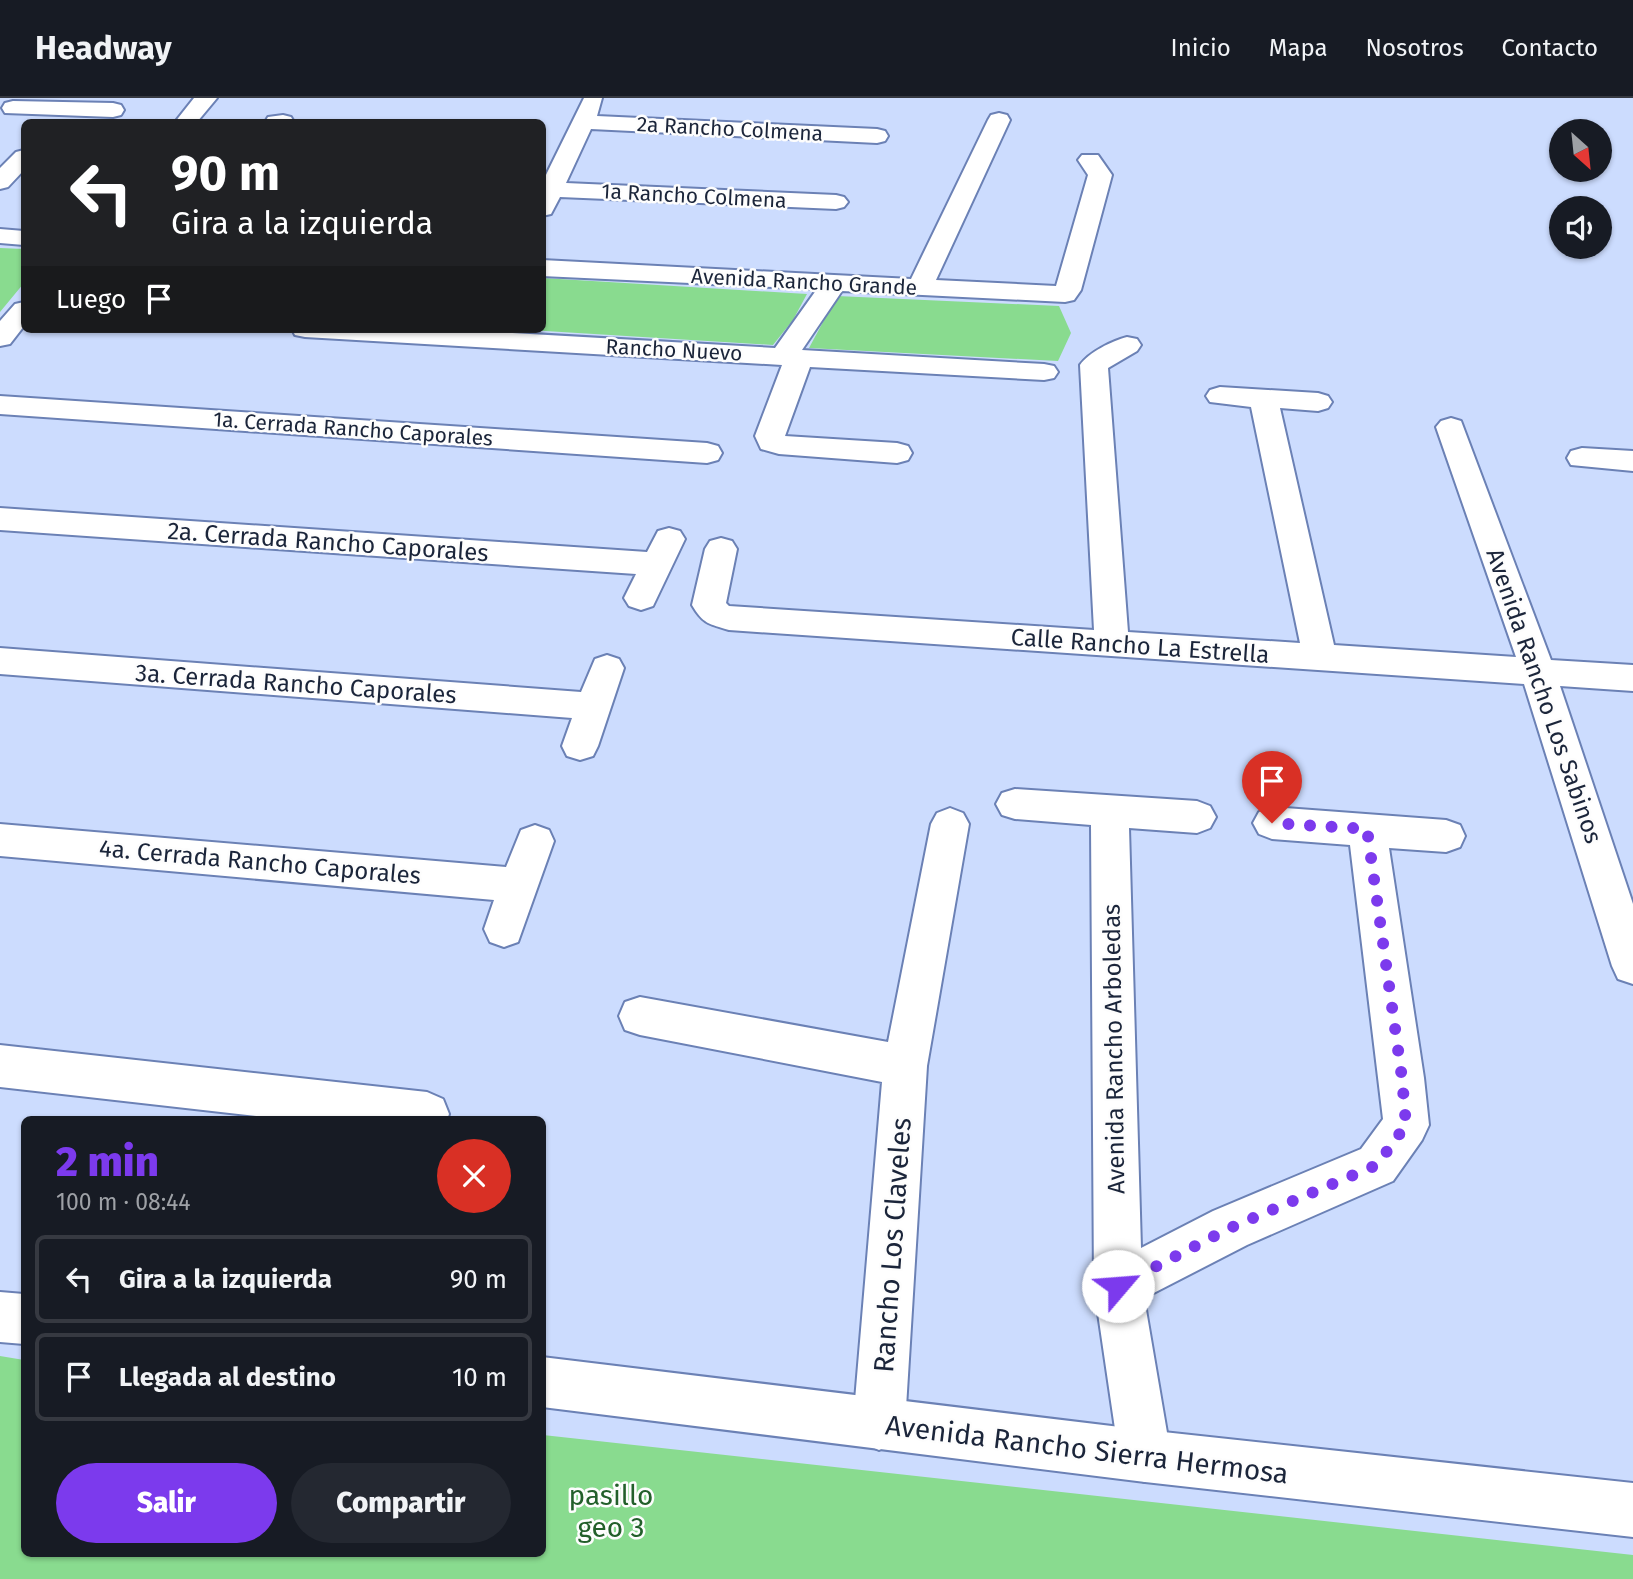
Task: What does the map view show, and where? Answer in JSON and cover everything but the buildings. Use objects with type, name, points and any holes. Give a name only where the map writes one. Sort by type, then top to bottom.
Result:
[{"type":"street","points":[[188,119],[206,98]]},
{"type":"street","points":[[547,199],[594,98]]},
{"type":"street","points":[[13,108],[63,116],[113,110]]},
{"type":"street","points":[[919,288],[999,120]]},
{"type":"street","name":"2a Rancho Colmena","points":[[584,122],[877,137]]},
{"type":"street","points":[[0,182],[21,159]]},
{"type":"street","name":"Avenida Rancho Grande","points":[[546,268],[1065,294],[1069,290],[1100,176],[1090,160]]},
{"type":"street","name":"1a Rancho Colmena","points":[[547,199],[835,203]]},
{"type":"street","points":[[0,236],[21,238]]},
{"type":"street","points":[[833,284],[790,357],[770,436],[771,442],[779,446],[897,453]]},
{"type":"street","points":[[0,338],[21,315]]},
{"type":"street","name":"Rancho Nuevo","points":[[351,333],[745,367],[790,357],[1044,372]]},
{"type":"street","points":[[1112,644],[1094,365],[1127,345]]},
{"type":"street","points":[[1220,396],[1318,402]]},
{"type":"street","points":[[1264,399],[1320,658]]},
{"type":"street","name":"1a. Cerrada Rancho Caporales","points":[[0,405],[708,451]]},
{"type":"street","name":"Avenida Rancho Los Sabinos","points":[[1451,427],[1538,672],[1633,965]]},
{"type":"street","points":[[1582,458],[1633,461]]},
{"type":"street","name":"2a. Cerrada Rancho Caporales","points":[[0,519],[663,552],[641,598]]},
{"type":"street","name":"Calle Rancho La Estrella","points":[[721,549],[709,605],[716,614],[729,618],[1633,678]]},
{"type":"street","name":"3a. Cerrada Rancho Caporales","points":[[0,661],[592,706]]},
{"type":"street","points":[[580,746],[607,668]]},
{"type":"street","points":[[1016,804],[1197,817]]},
{"type":"street","name":"Avenida Rancho Arboledas","points":[[1110,811],[1118,1286],[1145,1456]]},
{"type":"street","points":[[1272,823],[1446,836]]},
{"type":"street","name":"Rancho Los Claveles","points":[[878,1424],[905,1066],[950,824]]},
{"type":"street","points":[[1118,1286],[1230,1228],[1377,1165],[1406,1125],[1402,1078],[1367,829]]},
{"type":"street","name":"4a. Cerrada Rancho Caporales","points":[[0,840],[519,885]]},
{"type":"street","points":[[505,929],[535,841]]},
{"type":"street","points":[[640,1016],[905,1066]]},
{"type":"street","points":[[0,1066],[275,1109],[427,1114]]},
{"type":"street","points":[[0,1317],[21,1319]]},
{"type":"street","name":"Avenida Rancho Sierra Hermosa","points":[[546,1382],[1145,1456],[1633,1510]]},
{"type":"green space","points":[[0,248],[21,249],[21,287],[0,312]]},
{"type":"green space","points":[[546,278],[807,294],[793,320],[773,345],[546,331]]},
{"type":"green space","points":[[837,296],[1059,306],[1071,333],[1058,361],[809,348]]},
{"type":"green space","name":"pasillo geo 3","points":[[0,1356],[21,1360],[21,1557],[546,1557],[546,1435],[1633,1555],[1633,1579],[0,1579]]},
{"type":"route","points":[[1118,1286],[1230,1228],[1377,1165],[1406,1125],[1402,1078],[1367,829],[1272,823]]}]
